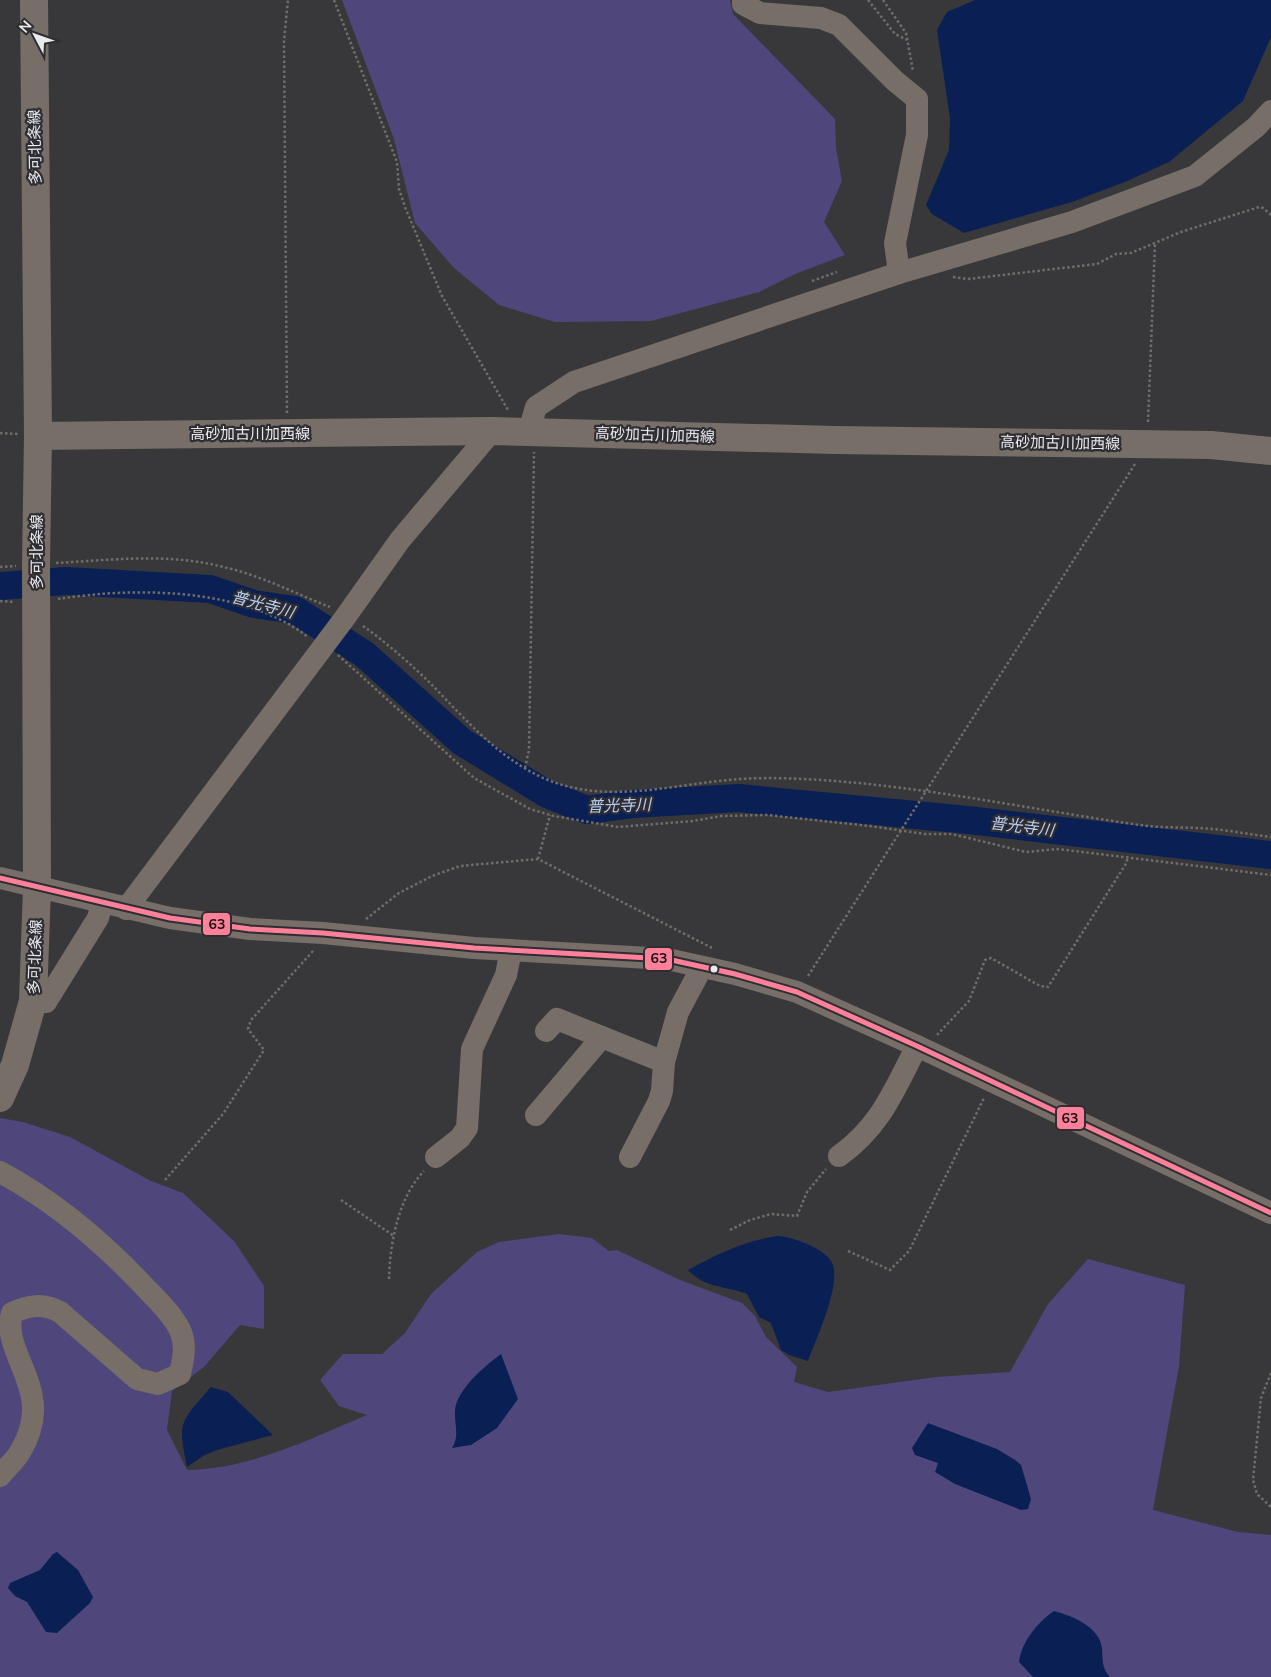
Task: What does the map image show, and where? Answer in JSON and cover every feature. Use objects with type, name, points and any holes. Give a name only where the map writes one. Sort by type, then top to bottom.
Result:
[{"type":"main road","name":"多可北条線","points":[[0,1098],[15,1065],[33,1001],[37,887],[36,566],[38,436],[34,0]]},
{"type":"main road","name":"高砂加古川加西線","points":[[38,436],[517,431],[1210,445],[1271,451]]},
{"type":"street","points":[[742,0],[743,4],[760,12],[806,8],[821,18],[838,25],[895,81],[918,99],[917,135],[895,243],[899,273]]},
{"type":"street","points":[[126,909],[323,645],[346,617],[400,540],[517,431],[536,407],[574,382],[899,273],[1072,222],[1195,176],[1256,126],[1271,110]]},
{"type":"street","points":[[0,878],[170,918],[250,929],[323,933],[511,950],[708,961],[797,992],[922,1048],[992,1083],[1271,1213]]},
{"type":"street","points":[[33,1001],[46,1002],[98,918],[102,903]]},
{"type":"street","points":[[436,1158],[460,1138],[467,1128],[472,1049],[506,975],[511,950]]},
{"type":"street","points":[[630,1157],[659,1101],[662,1091],[664,1062],[678,1012],[708,961]]},
{"type":"street","points":[[546,1031],[558,1019],[664,1062]]},
{"type":"street","points":[[536,1115],[602,1037]]},
{"type":"street","points":[[839,1156],[856,1144],[876,1123],[922,1048]]},
{"type":"street","points":[[0,1172],[58,1207],[112,1252],[158,1300],[180,1330],[185,1353],[180,1374],[158,1384],[137,1379],[60,1312],[48,1306],[28,1306],[12,1313],[6,1324],[7,1340],[27,1383],[33,1409],[26,1438],[20,1452],[0,1476]]},
{"type":"path","points":[[287,434],[284,40],[288,0]]},
{"type":"path","points":[[334,0],[397,162],[399,189],[438,288],[512,416],[517,431],[529,750],[525,768]]},
{"type":"path","points":[[868,0],[895,34],[907,40]]},
{"type":"path","points":[[883,0],[906,33],[918,99]]},
{"type":"path","points":[[950,277],[968,279],[1097,264],[1116,254],[1132,253],[1181,232],[1259,207],[1271,215]]},
{"type":"path","points":[[797,992],[1147,444],[1154,244]]},
{"type":"path","points":[[0,567],[145,558],[193,560],[221,566],[273,584],[346,617],[370,631],[431,684],[470,725],[504,755],[542,777],[578,789],[621,793],[649,792],[710,782],[766,777],[832,781],[926,792],[1144,826],[1201,828],[1271,837]]},
{"type":"path","points":[[0,602],[93,593],[159,592],[196,596],[232,603],[265,614],[300,631],[336,654],[474,778],[530,809],[550,815],[618,827],[694,821],[721,816],[766,815],[925,834],[952,834],[1026,852],[1058,849],[1271,875]]},
{"type":"path","points":[[538,859],[550,815]]},
{"type":"path","points":[[922,1048],[969,1001],[985,960],[991,958],[1040,986],[1048,987],[1126,862],[1127,856]]},
{"type":"path","points":[[354,936],[356,928],[376,911],[400,893],[432,876],[460,866],[538,859],[708,961]]},
{"type":"path","points":[[165,1180],[224,1114],[264,1050],[248,1029],[251,1020],[312,952],[323,933]]},
{"type":"path","points":[[848,1251],[890,1270],[909,1251],[992,1083]]},
{"type":"path","points":[[730,1230],[750,1220],[771,1214],[797,1216],[807,1192],[839,1156]]},
{"type":"path","points":[[389,1279],[390,1249],[403,1207],[417,1178],[436,1158]]},
{"type":"path","points":[[342,1200],[394,1236]]},
{"type":"path","points":[[1271,1373],[1262,1398],[1253,1480],[1257,1494],[1271,1506]]},
{"type":"shaded area","points":[[342,0],[730,0],[733,14],[835,119],[836,148],[842,181],[824,222],[845,255],[795,274],[759,292],[651,321],[555,322],[499,305],[454,268],[415,223],[394,139]]},
{"type":"shaded area","points":[[0,1118],[23,1122],[70,1137],[151,1181],[183,1193],[234,1241],[264,1286],[264,1329],[240,1325],[204,1367],[172,1391],[167,1430],[187,1470],[234,1464],[257,1458],[302,1443],[367,1415],[339,1406],[320,1380],[343,1354],[382,1354],[405,1333],[431,1294],[477,1252],[499,1242],[559,1234],[592,1238],[609,1251],[617,1250],[680,1280],[742,1303],[755,1316],[766,1337],[797,1367],[794,1382],[828,1392],[936,1377],[1010,1372],[1048,1304],[1088,1259],[1185,1285],[1179,1366],[1153,1510],[1238,1532],[1271,1535],[1271,1677],[0,1677]]},
{"type":"water","points":[[975,0],[1271,0],[1271,37],[1243,101],[1169,162],[1125,182],[1072,202],[964,233],[932,214],[926,205],[949,150],[950,118],[937,30],[947,12]]},
{"type":"water","points":[[777,1236],[805,1243],[822,1252],[833,1265],[833,1287],[830,1300],[808,1361],[789,1355],[781,1350],[771,1323],[759,1317],[747,1294],[708,1283],[694,1276],[688,1270],[731,1249],[753,1241]]},
{"type":"water","points":[[501,1354],[518,1399],[497,1428],[471,1445],[452,1448],[456,1439],[455,1410],[461,1394],[480,1371]]},
{"type":"water","points":[[211,1387],[228,1392],[273,1435],[217,1450],[203,1456],[187,1467],[182,1440],[184,1422]]},
{"type":"water","points":[[928,1423],[997,1449],[1021,1465],[1031,1499],[1028,1509],[1021,1510],[955,1484],[935,1472],[938,1463],[915,1455],[912,1448]]},
{"type":"water","points":[[57,1552],[78,1570],[93,1597],[90,1603],[57,1633],[46,1632],[27,1602],[15,1596],[8,1588],[10,1583],[40,1570],[53,1554]]},
{"type":"water","points":[[1054,1611],[1084,1623],[1096,1634],[1102,1648],[1104,1667],[1110,1677],[1033,1677],[1019,1662],[1023,1647],[1031,1633]]},
{"type":"waterway","name":"普光寺川","points":[[0,586],[66,581],[210,589],[254,604],[295,610],[364,654],[462,742],[547,794],[587,810],[632,804],[739,798],[968,820],[1271,855]]},
{"type":"transit line","name":"63","points":[[0,878],[170,918],[250,929],[323,933],[474,948],[667,959],[735,974],[797,992],[917,1046],[1271,1213]]}]
